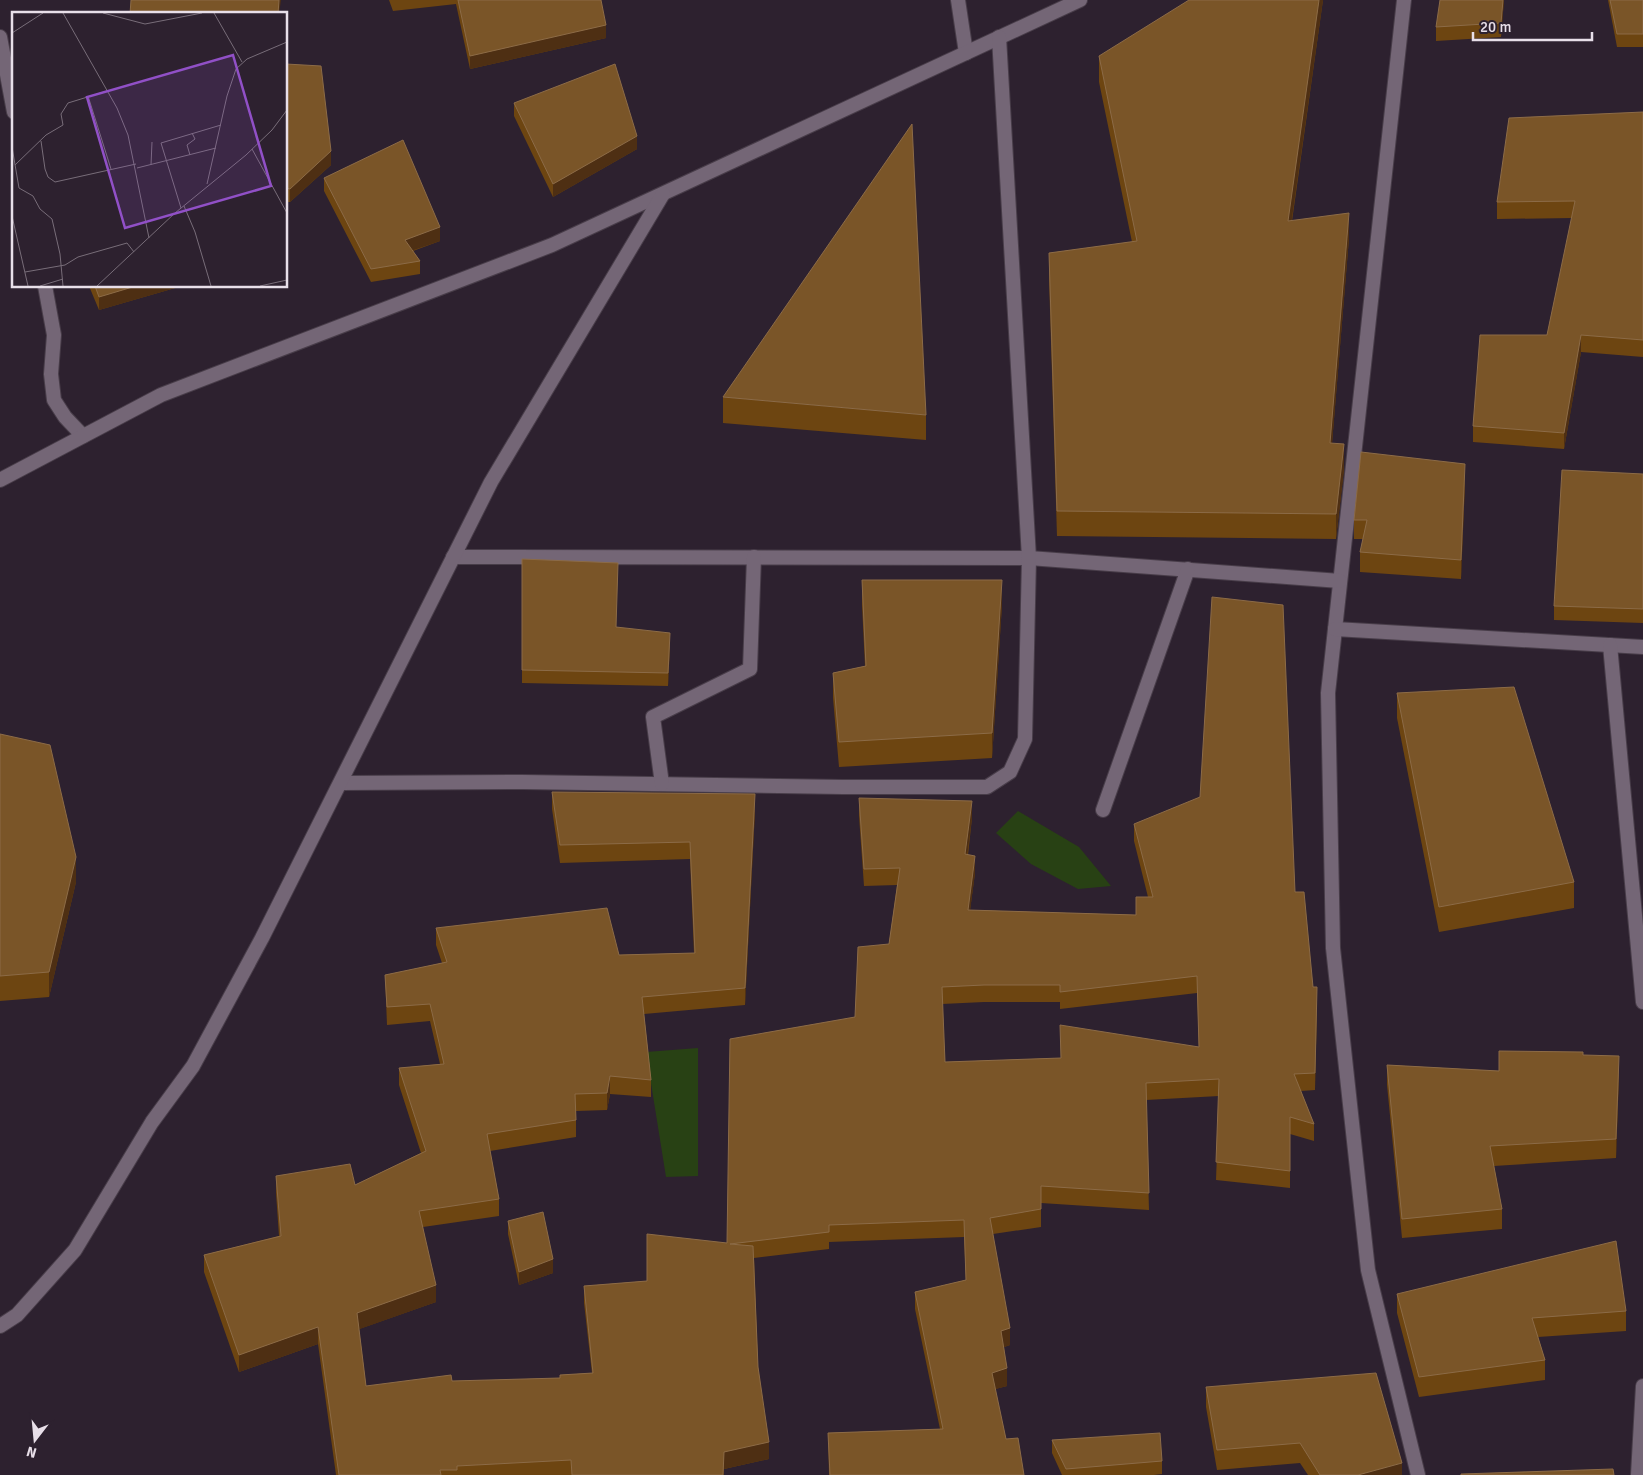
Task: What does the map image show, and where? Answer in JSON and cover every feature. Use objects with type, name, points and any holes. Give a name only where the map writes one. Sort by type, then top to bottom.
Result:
[{"type":"street","points":[[958,0],[966,53]]},
{"type":"street","points":[[0,480],[161,395],[552,245],[1080,0]]},
{"type":"street","points":[[1404,0],[1328,693],[1333,948],[1368,1270],[1418,1475]]},
{"type":"street","points":[[0,37],[12,101]]},
{"type":"street","points":[[341,783],[523,782],[987,787],[1010,772],[1025,739],[1030,558],[999,37]]},
{"type":"street","points":[[0,1326],[17,1315],[75,1250],[152,1122],[192,1066],[262,938],[491,482],[663,194]]},
{"type":"street","points":[[45,288],[54,335],[51,374],[54,400],[65,417],[83,436]]},
{"type":"street","points":[[662,784],[653,717],[750,669],[754,557]]},
{"type":"street","points":[[453,558],[1030,558],[1340,581]]},
{"type":"street","points":[[1103,810],[1188,570]]},
{"type":"street","points":[[1335,629],[1643,646]]},
{"type":"street","points":[[1610,645],[1643,1002]]},
{"type":"street","points":[[1638,1475],[1643,1386]]},
{"type":"green space","points":[[1018,811],[1079,847],[1111,886],[1078,889],[1031,864],[996,833]]},
{"type":"green space","points":[[698,1048],[698,1176],[666,1177],[646,1052]]},
{"type":"building","points":[[131,0],[279,0],[278,12],[130,12]]},
{"type":"building","points":[[458,0],[601,0],[606,25],[470,56]]},
{"type":"building","points":[[1189,0],[1319,0],[1288,221],[1349,213],[1330,443],[1344,444],[1336,514],[1057,511],[1049,253],[1137,241],[1099,56]]},
{"type":"building","points":[[1440,0],[1503,0],[1501,23],[1436,27]]},
{"type":"building","points":[[1610,0],[1643,0],[1643,34],[1617,34]]},
{"type":"building","points":[[288,64],[321,66],[331,151],[290,189],[288,188]]},
{"type":"building","points":[[615,64],[637,136],[553,184],[514,103]]},
{"type":"building","points":[[1643,112],[1643,340],[1581,335],[1564,433],[1473,426],[1480,335],[1547,335],[1575,201],[1497,202],[1509,118]]},
{"type":"building","points":[[912,124],[926,415],[723,397]]},
{"type":"building","points":[[403,140],[440,227],[405,240],[420,261],[371,269],[324,178]]},
{"type":"building","points":[[96,288],[129,288],[99,297]]},
{"type":"building","points":[[1361,452],[1465,464],[1461,560],[1360,552],[1367,520],[1354,520]]},
{"type":"building","points":[[1562,470],[1643,474],[1643,609],[1554,606]]},
{"type":"building","points":[[522,559],[618,563],[616,627],[670,633],[668,673],[522,670]]},
{"type":"building","points":[[862,580],[1002,580],[992,733],[839,742],[833,673],[866,666]]},
{"type":"building","points":[[1212,597],[1283,605],[1295,892],[1304,892],[1313,987],[1317,987],[1315,1073],[1294,1074],[1314,1124],[1290,1117],[1290,1171],[1216,1162],[1219,1079],[1146,1083],[1149,1193],[1041,1186],[1041,1209],[990,1218],[1010,1328],[1001,1331],[1007,1368],[992,1373],[1006,1439],[1018,1438],[1024,1475],[830,1475],[828,1433],[943,1429],[915,1292],[966,1280],[964,1220],[829,1225],[829,1232],[730,1244],[753,1246],[758,1367],[769,1442],[724,1452],[723,1475],[572,1475],[571,1460],[457,1466],[457,1470],[440,1470],[441,1475],[339,1475],[318,1327],[239,1355],[204,1255],[281,1236],[276,1176],[350,1164],[355,1185],[426,1151],[399,1068],[444,1064],[430,1004],[387,1007],[385,975],[447,962],[436,928],[607,908],[619,955],[695,953],[690,842],[560,845],[552,792],[755,794],[745,988],[642,997],[651,1080],[610,1076],[607,1093],[575,1094],[576,1120],[487,1134],[499,1199],[419,1211],[436,1285],[357,1313],[366,1386],[451,1375],[452,1381],[560,1378],[560,1375],[593,1373],[584,1286],[647,1281],[647,1234],[727,1243],[730,1039],[855,1017],[858,947],[889,944],[900,868],[864,869],[859,798],[972,801],[965,854],[975,856],[968,910],[1136,915],[1136,897],[1153,897],[1134,824],[1200,797]],"holes":[[[1197,976],[1199,1047],[1060,1025],[1061,1058],[945,1062],[942,987],[1060,985],[1060,992]]]},
{"type":"building","points":[[1514,687],[1574,882],[1439,907],[1397,693]]},
{"type":"building","points":[[0,734],[50,745],[76,857],[49,972],[0,976]]},
{"type":"building","points":[[1499,1051],[1583,1052],[1583,1055],[1619,1056],[1616,1139],[1490,1146],[1502,1209],[1402,1219],[1387,1065],[1499,1071]]},
{"type":"building","points":[[543,1212],[553,1259],[519,1272],[508,1221]]},
{"type":"building","points":[[1616,1241],[1626,1311],[1532,1318],[1545,1360],[1419,1377],[1397,1294]]},
{"type":"building","points":[[1376,1373],[1402,1463],[1358,1475],[1320,1475],[1300,1443],[1217,1450],[1206,1387]]},
{"type":"building","points":[[1160,1433],[1162,1461],[1066,1469],[1052,1440]]},
{"type":"building","points":[[1613,1469],[1614,1475],[1461,1475],[1461,1474]]}]
